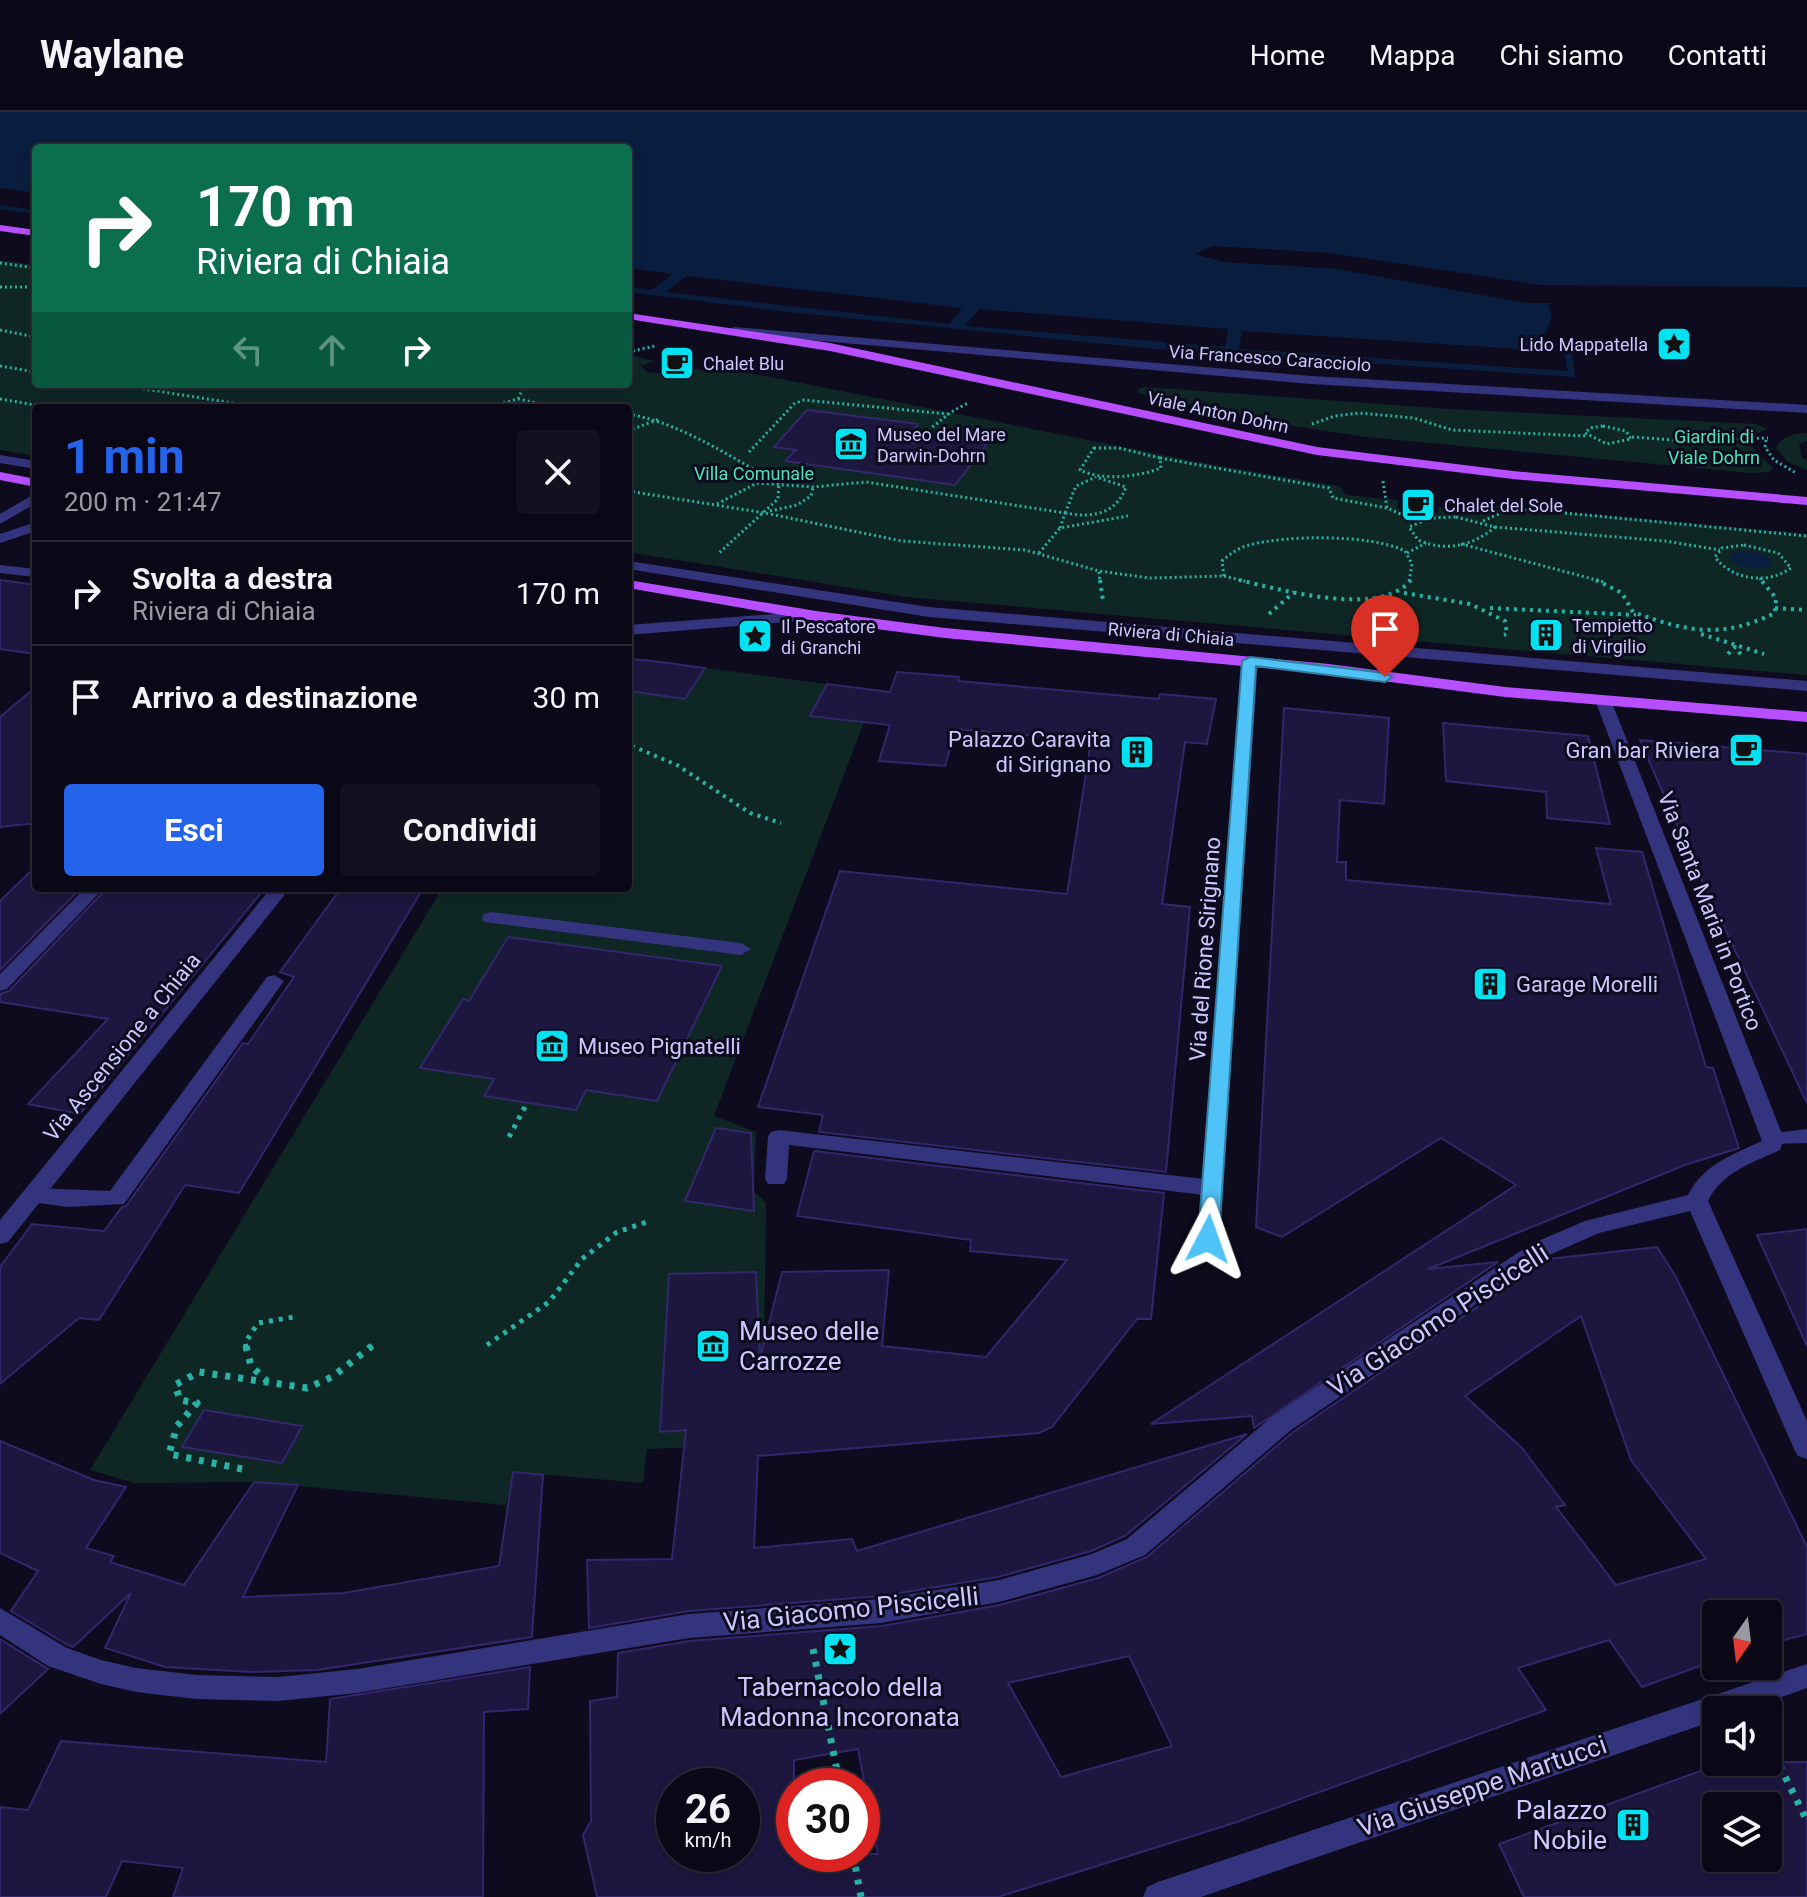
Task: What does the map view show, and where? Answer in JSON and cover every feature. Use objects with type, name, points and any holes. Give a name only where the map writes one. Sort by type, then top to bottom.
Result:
[{"type":"main road","points":[[0,228],[32,232]]},
{"type":"main road","name":"Viale Anton Dohrn","points":[[632,317],[732,331],[937,369],[1317,451],[1513,475],[1807,501]]},
{"type":"main road","points":[[0,476],[32,482]]},
{"type":"main road","name":"Riviera di Chiaia","points":[[632,585],[816,616],[945,633],[1250,661],[1603,700],[1807,717]]},
{"type":"street","name":"Via Francesco Caracciolo","points":[[732,331],[844,338],[1311,380],[1807,409]]},
{"type":"street","points":[[0,459],[32,464]]},
{"type":"street","points":[[0,520],[32,500]]},
{"type":"street","points":[[0,539],[32,527]]},
{"type":"street","points":[[632,566],[929,612],[1807,686]]},
{"type":"street","points":[[0,569],[32,573]]},
{"type":"street","points":[[632,630],[816,616]]},
{"type":"street","name":"Via del Rione Sirignano","points":[[1208,1239],[1250,661]]},
{"type":"street","name":"Via Santa Maria in Portico","points":[[1603,700],[1773,1139]]},
{"type":"street","points":[[0,985],[91,892]]},
{"type":"street","name":"Via Ascensione a Chiaia","points":[[0,1236],[278,892]]},
{"type":"street","points":[[491,918],[741,949]]},
{"type":"street","points":[[33,1196],[116,1199],[274,981]]},
{"type":"street","points":[[1807,1136],[1773,1139],[1768,1148],[1730,1164],[1711,1177],[1697,1201],[1807,1449]]},
{"type":"street","points":[[776,1179],[779,1137],[1212,1188]]},
{"type":"street","name":"Via Giacomo Piscicelli","points":[[0,1620],[58,1657],[136,1680],[237,1689],[318,1687],[689,1626],[953,1601],[999,1591],[1097,1564],[1136,1547],[1282,1423],[1539,1250],[1593,1227],[1697,1201]]},
{"type":"street","name":"Via Giuseppe Martucci","points":[[1158,1897],[1807,1676]]},
{"type":"path","points":[[0,263],[32,267]]},
{"type":"path","points":[[0,287],[32,287]]},
{"type":"path","points":[[0,330],[32,336]]},
{"type":"path","points":[[0,366],[32,371]]},
{"type":"path","points":[[138,388],[239,404]]},
{"type":"path","points":[[518,399],[523,388]]},
{"type":"path","points":[[0,399],[32,404]]},
{"type":"path","points":[[499,404],[518,399],[542,404]]},
{"type":"path","points":[[749,452],[794,404],[804,400],[949,413],[913,443]]},
{"type":"path","points":[[1308,427],[1330,417],[1359,413],[1414,418],[1452,430],[1587,436],[1610,444],[1629,442],[1632,437]]},
{"type":"path","points":[[632,415],[660,419],[779,483]]},
{"type":"path","points":[[632,430],[660,419]]},
{"type":"path","points":[[1587,436],[1586,430],[1603,426],[1626,431],[1632,437],[1673,440],[1768,438]]},
{"type":"path","points":[[1773,434],[1763,442],[1774,460],[1807,477]]},
{"type":"path","points":[[716,505],[757,483],[813,487],[866,482],[1082,516],[1110,510],[1124,496],[1126,487],[1080,470],[1094,448],[1119,448],[1329,488],[1333,498],[1387,508],[1416,521],[1456,517],[1483,521],[1495,527],[1665,541],[1720,550],[1732,546],[1757,546],[1778,553],[1790,563],[1791,568],[1782,575],[1760,578],[1725,568],[1715,557],[1720,550]]},
{"type":"path","points":[[1039,553],[1060,528],[1075,487],[1083,479],[1153,473],[1161,468],[1160,458]]},
{"type":"path","points":[[1384,477],[1383,493],[1387,508]]},
{"type":"path","points":[[708,555],[716,554],[765,513],[778,499],[779,483]]},
{"type":"path","points":[[765,513],[797,505],[811,496],[813,487]]},
{"type":"path","points":[[632,492],[765,513],[889,539],[985,545],[1039,553],[1099,571],[1149,578],[1224,576],[1294,592],[1338,597],[1374,597],[1403,592],[1411,583],[1414,567],[1407,553],[1399,546],[1355,541],[1257,543],[1236,549],[1222,561],[1224,576]]},
{"type":"path","points":[[1483,521],[1512,508],[1807,536]]},
{"type":"path","points":[[1060,528],[1128,516]]},
{"type":"path","points":[[1416,521],[1409,527],[1416,540],[1461,544],[1604,582],[1622,593],[1633,612],[1735,647],[1771,655]]},
{"type":"path","points":[[1461,544],[1485,536],[1495,527]]},
{"type":"path","points":[[1407,553],[1426,543]]},
{"type":"path","points":[[1099,571],[1101,597],[1110,607]]},
{"type":"path","points":[[1697,632],[1729,632],[1754,625],[1775,613],[1776,598],[1760,578]]},
{"type":"path","points":[[1259,622],[1294,592]]},
{"type":"path","points":[[1481,607],[1641,615]]},
{"type":"path","points":[[1775,608],[1807,610]]},
{"type":"path","points":[[632,746],[659,753],[691,776],[731,798],[747,812],[781,823]]},
{"type":"path","points":[[509,1137],[527,1103]]},
{"type":"path","points":[[487,1345],[549,1302],[582,1259],[617,1232],[650,1221]]},
{"type":"path","points":[[268,1381],[251,1366],[245,1343],[258,1323],[294,1317]]},
{"type":"path","points":[[242,1469],[169,1454],[169,1442],[187,1412],[197,1403],[180,1400],[175,1385],[199,1372],[307,1388],[332,1377],[377,1342]]},
{"type":"path","points":[[807,1617],[836,1768]]},
{"type":"path","points":[[1782,1770],[1807,1821]]},
{"type":"path","points":[[856,1872],[861,1897]]},
{"type":"green space","name":"Villa Comunale","points":[[0,260],[32,264],[32,388],[632,388],[632,355],[654,361],[641,366],[647,372],[682,375],[691,368],[713,372],[718,368],[781,379],[1219,466],[1339,486],[1346,495],[1398,500],[1397,508],[1406,513],[1434,513],[1438,512],[1438,507],[1477,511],[1489,505],[1807,534],[1807,675],[907,597],[632,553],[632,404],[32,404],[32,455],[0,450]]},
{"type":"green space","name":"Giardini di Viale Dohrn","points":[[1140,388],[1449,409],[1756,424],[1768,429],[1751,435],[1748,440],[1773,468],[1770,472],[1751,473],[1366,437],[1273,423],[1137,393]]},
{"type":"green space","points":[[1807,433],[1807,441],[1799,444],[1802,458],[1807,460],[1807,470],[1788,462],[1776,448],[1789,436]]},
{"type":"green space","points":[[653,661],[879,691],[864,722],[714,1116],[756,1132],[754,1191],[766,1203],[763,1444],[647,1449],[643,1483],[514,1472],[506,1505],[254,1482],[134,1483],[90,1470],[440,892],[632,892],[632,691]]},
{"type":"water","points":[[0,112],[1807,112],[1807,303],[1559,301],[1548,305],[1552,316],[1540,348],[1572,353],[1575,377],[1156,349],[779,311],[632,293],[632,144],[32,144],[32,213],[0,209]]},
{"type":"water","points":[[1749,551],[1770,558],[1771,565],[1748,568],[1728,557],[1734,552]]},
{"type":"pier","points":[[0,188],[32,192],[32,209],[0,205]]},
{"type":"pier","points":[[1213,246],[1330,253],[1540,285],[1807,287],[1807,303],[1526,303],[1337,269],[1224,262],[1195,254]]},
{"type":"pier","points":[[632,269],[673,274],[651,290],[632,288]]},
{"type":"pier","points":[[687,276],[962,308],[949,324],[665,292]]},
{"type":"pier","points":[[979,309],[1228,329],[1225,347],[965,326]]},
{"type":"pier","points":[[1242,331],[1564,352],[1568,371],[1239,349]]},
{"type":"building","points":[[807,410],[918,424],[911,434],[987,444],[955,485],[785,461],[796,450],[774,447]]},
{"type":"building","points":[[0,580],[32,584],[32,653],[0,649]]},
{"type":"building","points":[[632,659],[705,668],[685,699],[632,692]]},
{"type":"building","points":[[897,672],[959,677],[958,681],[1159,699],[1160,694],[1216,699],[1207,744],[1185,742],[1162,904],[1190,907],[1166,1172],[819,1132],[823,1115],[758,1107],[840,871],[1067,894],[1091,741],[956,729],[945,766],[879,761],[890,725],[810,716],[827,684],[890,692]]},
{"type":"building","points":[[32,690],[32,823],[0,827],[0,717]]},
{"type":"building","points":[[1284,708],[1389,718],[1384,804],[1340,800],[1337,862],[1346,862],[1346,880],[1611,904],[1596,848],[1642,852],[1706,1067],[1713,1068],[1739,1148],[1685,1165],[1428,1269],[1498,1262],[1254,1428],[1252,1416],[1151,1424],[1516,1185],[1441,1138],[1282,1237],[1256,1227]]},
{"type":"building","points":[[1443,723],[1588,736],[1610,824],[1547,818],[1546,792],[1446,781]]},
{"type":"building","points":[[1640,740],[1807,754],[1807,1103],[1690,855]]},
{"type":"building","points":[[32,870],[32,892],[77,892],[0,970],[0,901]]},
{"type":"building","points":[[103,892],[262,892],[80,1114],[28,1104],[108,1019],[0,1002],[0,994],[9,991]]},
{"type":"building","points":[[338,892],[421,892],[239,1193],[185,1185],[99,1320],[79,1318],[0,1384],[0,1267],[32,1224],[104,1231],[126,1206],[243,1043],[248,1044],[294,977],[280,972]]},
{"type":"building","points":[[508,937],[722,966],[657,1101],[586,1090],[576,1110],[484,1096],[494,1079],[420,1068],[463,999],[469,1001]]},
{"type":"building","points":[[716,1128],[751,1133],[754,1211],[685,1201]]},
{"type":"building","points":[[814,1151],[1164,1193],[1151,1319],[1137,1319],[1052,1427],[1039,1433],[758,1456],[754,1548],[852,1539],[857,1551],[1247,1434],[1125,1536],[1091,1551],[998,1577],[881,1596],[689,1611],[589,1628],[587,1560],[672,1559],[686,1430],[660,1432],[669,1274],[756,1272],[760,1358],[782,1272],[889,1270],[882,1346],[986,1357],[1067,1260],[970,1251],[971,1240],[797,1216]]},
{"type":"building","points":[[1807,1229],[1807,1346],[1757,1235]]},
{"type":"building","points":[[1657,1247],[1676,1277],[1807,1547],[1807,1634],[1782,1640],[1782,1600],[1702,1600],[1702,1665],[1642,1687],[1609,1640],[1518,1668],[1546,1710],[1234,1823],[998,1897],[597,1897],[583,1835],[591,1821],[590,1701],[617,1697],[618,1653],[689,1641],[882,1626],[1000,1605],[1098,1578],[1147,1557],[1293,1432],[1548,1259]],"holes":[[[1581,1316],[1631,1460],[1706,1559],[1616,1585],[1556,1507],[1565,1505],[1522,1448],[1465,1396]],[[1129,1656],[1172,1746],[1061,1777],[1008,1683]]]},
{"type":"building","points":[[204,1410],[302,1426],[282,1463],[182,1447]]},
{"type":"building","points":[[0,1441],[94,1480],[126,1487],[86,1548],[114,1556],[110,1562],[184,1585],[254,1482],[298,1485],[243,1597],[344,1593],[499,1566],[513,1472],[543,1475],[532,1637],[317,1670],[251,1672],[165,1667],[105,1648],[131,1593],[73,1647],[11,1611],[38,1571],[0,1553]]},
{"type":"building","points":[[0,1639],[48,1669],[0,1714]]},
{"type":"building","points":[[530,1667],[528,1709],[484,1712],[483,1897],[173,1897],[183,1868],[122,1861],[106,1897],[0,1897],[0,1807],[28,1810],[61,1741],[326,1762],[330,1699]]},
{"type":"building","name":"Palazzo Nobile","points":[[1782,1762],[1807,1762],[1807,1897],[1524,1897],[1499,1844],[1702,1770],[1702,1776],[1782,1776]]},
{"type":"place","name":"Lido Mappatella","points":[[1674,344]]},
{"type":"place","name":"Chalet Blu","points":[[677,363]]},
{"type":"place","name":"Museo del Mare Darwin-Dohrn","points":[[851,444]]},
{"type":"place","name":"Chalet del Sole","points":[[1418,505]]},
{"type":"place","name":"Tempietto di Virgilio","points":[[1546,635]]},
{"type":"place","name":"Il Pescatore di Granchi","points":[[755,636]]},
{"type":"place","name":"Gran bar Riviera","points":[[1746,750]]},
{"type":"place","name":"Palazzo Caravita di Sirignano","points":[[1137,752]]},
{"type":"place","name":"Garage Morelli","points":[[1490,984]]},
{"type":"place","name":"Museo Pignatelli","points":[[552,1046]]},
{"type":"place","name":"Museo delle Carrozze","points":[[713,1346]]},
{"type":"place","name":"Tabernacolo della Madonna Incoronata","points":[[840,1649]]},
{"type":"place","name":"Palazzo Nobile","points":[[1633,1825]]},
{"type":"route","points":[[1208,1239],[1250,661],[1385,677]]}]
